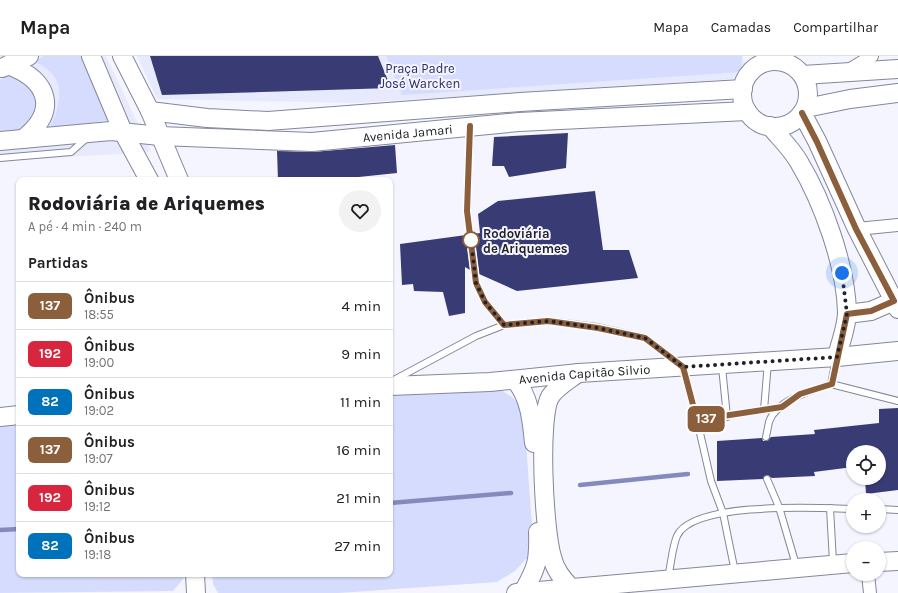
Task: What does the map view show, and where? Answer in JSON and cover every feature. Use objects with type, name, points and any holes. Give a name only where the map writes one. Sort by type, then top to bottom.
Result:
[{"type":"main road","points":[[4,67],[29,56]]},
{"type":"main road","points":[[91,56],[123,132],[147,177]]},
{"type":"main road","points":[[122,56],[150,111],[178,177]]},
{"type":"main road","points":[[837,357],[847,314],[846,294],[840,262],[828,228],[799,162],[788,145],[770,126],[753,118],[747,111],[743,96],[743,88],[750,64],[760,66],[769,62],[787,60],[802,76],[807,86],[808,97],[804,110],[817,142],[856,229],[896,305],[871,311],[847,314]]},
{"type":"main road","points":[[4,67],[22,70],[33,79],[41,89],[44,100],[45,111],[36,129],[22,139]]},
{"type":"main road","points":[[802,76],[898,69]]},
{"type":"main road","name":"Avenida Jamari","points":[[150,111],[207,118],[268,121],[520,102],[743,88]]},
{"type":"main road","points":[[770,126],[788,124],[804,110],[850,98],[898,94]]},
{"type":"main road","name":"Avenida Jamari","points":[[0,141],[93,132],[123,132],[160,136],[307,142],[470,126],[747,111]]},
{"type":"main road","points":[[306,119],[307,142]]},
{"type":"main road","name":"Avenida Capitão Silvio","points":[[393,386],[515,380],[579,373],[837,357],[898,351]]},
{"type":"main road","points":[[571,588],[555,568],[549,545],[545,479],[544,421],[546,407],[551,396],[579,373]]},
{"type":"main road","points":[[515,380],[524,394],[532,418],[538,540],[538,560],[534,574],[520,593]]},
{"type":"main road","points":[[0,417],[16,415]]},
{"type":"main road","points":[[886,562],[898,561]]},
{"type":"main road","points":[[520,593],[846,564]]},
{"type":"main road","points":[[195,577],[196,593]]},
{"type":"street","points":[[844,73],[872,56]]},
{"type":"street","points":[[856,229],[898,225]]},
{"type":"street","points":[[869,581],[870,593]]},
{"type":"lane","points":[[470,126],[467,211],[476,283],[485,302],[504,325]]},
{"type":"lane","points":[[0,158],[71,152],[93,132]]},
{"type":"lane","points":[[393,380],[476,336],[504,325],[548,321],[598,328],[645,338],[683,367],[711,481],[723,513],[735,574]]},
{"type":"lane","points":[[832,384],[837,357]]},
{"type":"lane","points":[[764,410],[768,361]]},
{"type":"lane","points":[[722,364],[727,417]]},
{"type":"lane","points":[[766,437],[770,420],[782,407],[800,394],[832,384],[898,401]]},
{"type":"lane","points":[[697,420],[727,417],[782,407]]},
{"type":"lane","points":[[767,478],[779,507],[796,567]]},
{"type":"lane","points":[[667,580],[678,535],[690,522],[723,513],[779,507],[846,509]]},
{"type":"lane","points":[[830,508],[833,565]]},
{"type":"lane","points":[[886,509],[898,510]]},
{"type":"shaded area","points":[[0,56],[106,56],[151,152],[0,161]]},
{"type":"shaded area","points":[[137,56],[742,56],[745,64],[736,79],[353,103],[157,99]]},
{"type":"green space","points":[[44,56],[90,56],[120,118],[49,130],[57,110],[59,88],[57,81],[51,73],[35,61]]},
{"type":"green space","name":"Praça Padre José Warcken","points":[[386,56],[742,56],[741,72],[402,95]]},
{"type":"green space","points":[[15,73],[40,97],[39,113],[22,131],[0,133],[0,80]]},
{"type":"green space","points":[[492,385],[508,394],[515,400],[524,416],[533,539],[527,558],[515,571],[497,582],[338,593],[218,593],[213,584],[212,577],[393,577],[393,393]]},
{"type":"green space","points":[[16,422],[16,577],[184,577],[173,591],[0,593],[0,424]]},
{"type":"building","points":[[150,56],[378,56],[391,88],[162,95]]},
{"type":"building","points":[[568,133],[566,168],[509,177],[504,166],[492,166],[494,137]]},
{"type":"building","points":[[395,145],[397,173],[359,177],[278,177],[277,151],[313,152]]},
{"type":"building","name":"Rodoviária de Ariquemes","points":[[595,191],[603,250],[629,250],[638,278],[517,291],[479,274],[474,234],[480,233],[478,214],[498,201]]},
{"type":"building","points":[[466,235],[470,270],[465,267],[465,313],[449,316],[443,292],[414,291],[413,284],[402,285],[400,244]]},
{"type":"building","points":[[898,408],[898,490],[866,493],[865,485],[886,485],[886,445],[846,445],[846,468],[814,472],[815,476],[772,478],[767,475],[763,479],[717,481],[717,441],[762,438],[763,441],[767,441],[771,437],[815,434],[814,430],[879,423],[879,409]]},
{"type":"waterway","points":[[580,485],[688,474]]},
{"type":"waterway","points":[[393,503],[511,493]]},
{"type":"waterway","points":[[0,530],[16,529]]},
{"type":"bus line","name":"137","points":[[470,126],[467,211],[476,283],[485,302],[504,325],[548,321],[598,328],[645,338],[683,367],[697,420],[727,417],[782,407],[800,394],[832,384],[847,314],[871,311],[894,301],[877,266],[856,229],[809,124],[802,113]]},
{"type":"place","name":"Rodoviária de Ariquemes","points":[[471,240]]},
{"type":"route","points":[[471,240],[476,283],[485,302],[504,325],[548,321],[598,328],[645,338],[683,367],[837,357],[847,314],[846,294],[842,273]]}]
